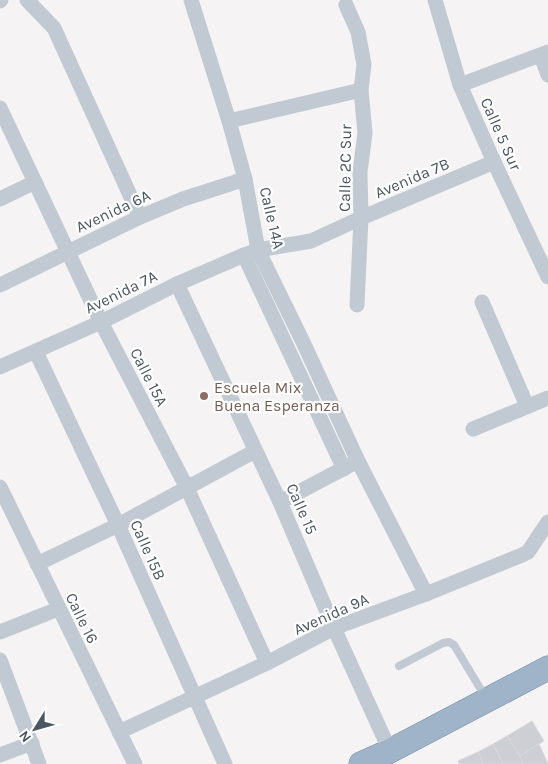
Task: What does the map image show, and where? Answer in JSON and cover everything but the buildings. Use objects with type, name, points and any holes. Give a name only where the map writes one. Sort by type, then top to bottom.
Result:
[{"type":"highway","points":[[394,757],[487,700],[548,668]]},
{"type":"highway","points":[[361,764],[394,757],[548,685]]},
{"type":"street","points":[[27,0],[54,28],[140,217]]},
{"type":"street","name":"Calle 14A","points":[[191,0],[230,121],[245,179],[258,250],[358,461],[426,594]]},
{"type":"street","name":"Calle 5 Sur","points":[[435,0],[460,85],[548,277]]},
{"type":"street","name":"Calle 2C Sur","points":[[346,4],[358,32],[364,64],[361,90],[366,133],[360,172],[361,218],[357,305]]},
{"type":"street","points":[[460,85],[545,54],[548,75]]},
{"type":"street","points":[[230,121],[361,90]]},
{"type":"street","name":"Calle 15A","points":[[0,108],[101,322],[187,488],[267,662]]},
{"type":"street","name":"Avenida 7B","points":[[258,250],[311,241],[494,162]]},
{"type":"street","name":"Avenida 6A","points":[[0,285],[140,217],[183,199],[245,179]]},
{"type":"street","points":[[0,199],[35,182]]},
{"type":"street","name":"Avenida 7A","points":[[0,367],[101,322],[177,284],[258,250]]},
{"type":"street","points":[[244,255],[344,469]]},
{"type":"street","name":"Calle 15","points":[[177,284],[280,502],[334,628],[394,757]]},
{"type":"street","points":[[482,302],[527,406]]},
{"type":"street","name":"Calle 15B","points":[[36,352],[118,525],[225,764]]},
{"type":"street","points":[[474,429],[548,398]]},
{"type":"street","points":[[37,564],[118,525],[255,451]]},
{"type":"street","points":[[280,502],[358,461]]},
{"type":"street","name":"Calle 16","points":[[0,487],[135,764]]},
{"type":"street","name":"Avenida 9A","points":[[119,732],[334,628],[426,594],[522,555],[528,552],[548,522]]},
{"type":"street","points":[[0,632],[58,609]]},
{"type":"street","points":[[2,669],[39,764]]},
{"type":"street","points":[[0,755],[32,743]]},
{"type":"lane","points":[[399,666],[443,642],[449,642],[454,645],[487,700]]},
{"type":"place","name":"Escuela Mix Buena Esperanza","points":[[204,396]]}]
